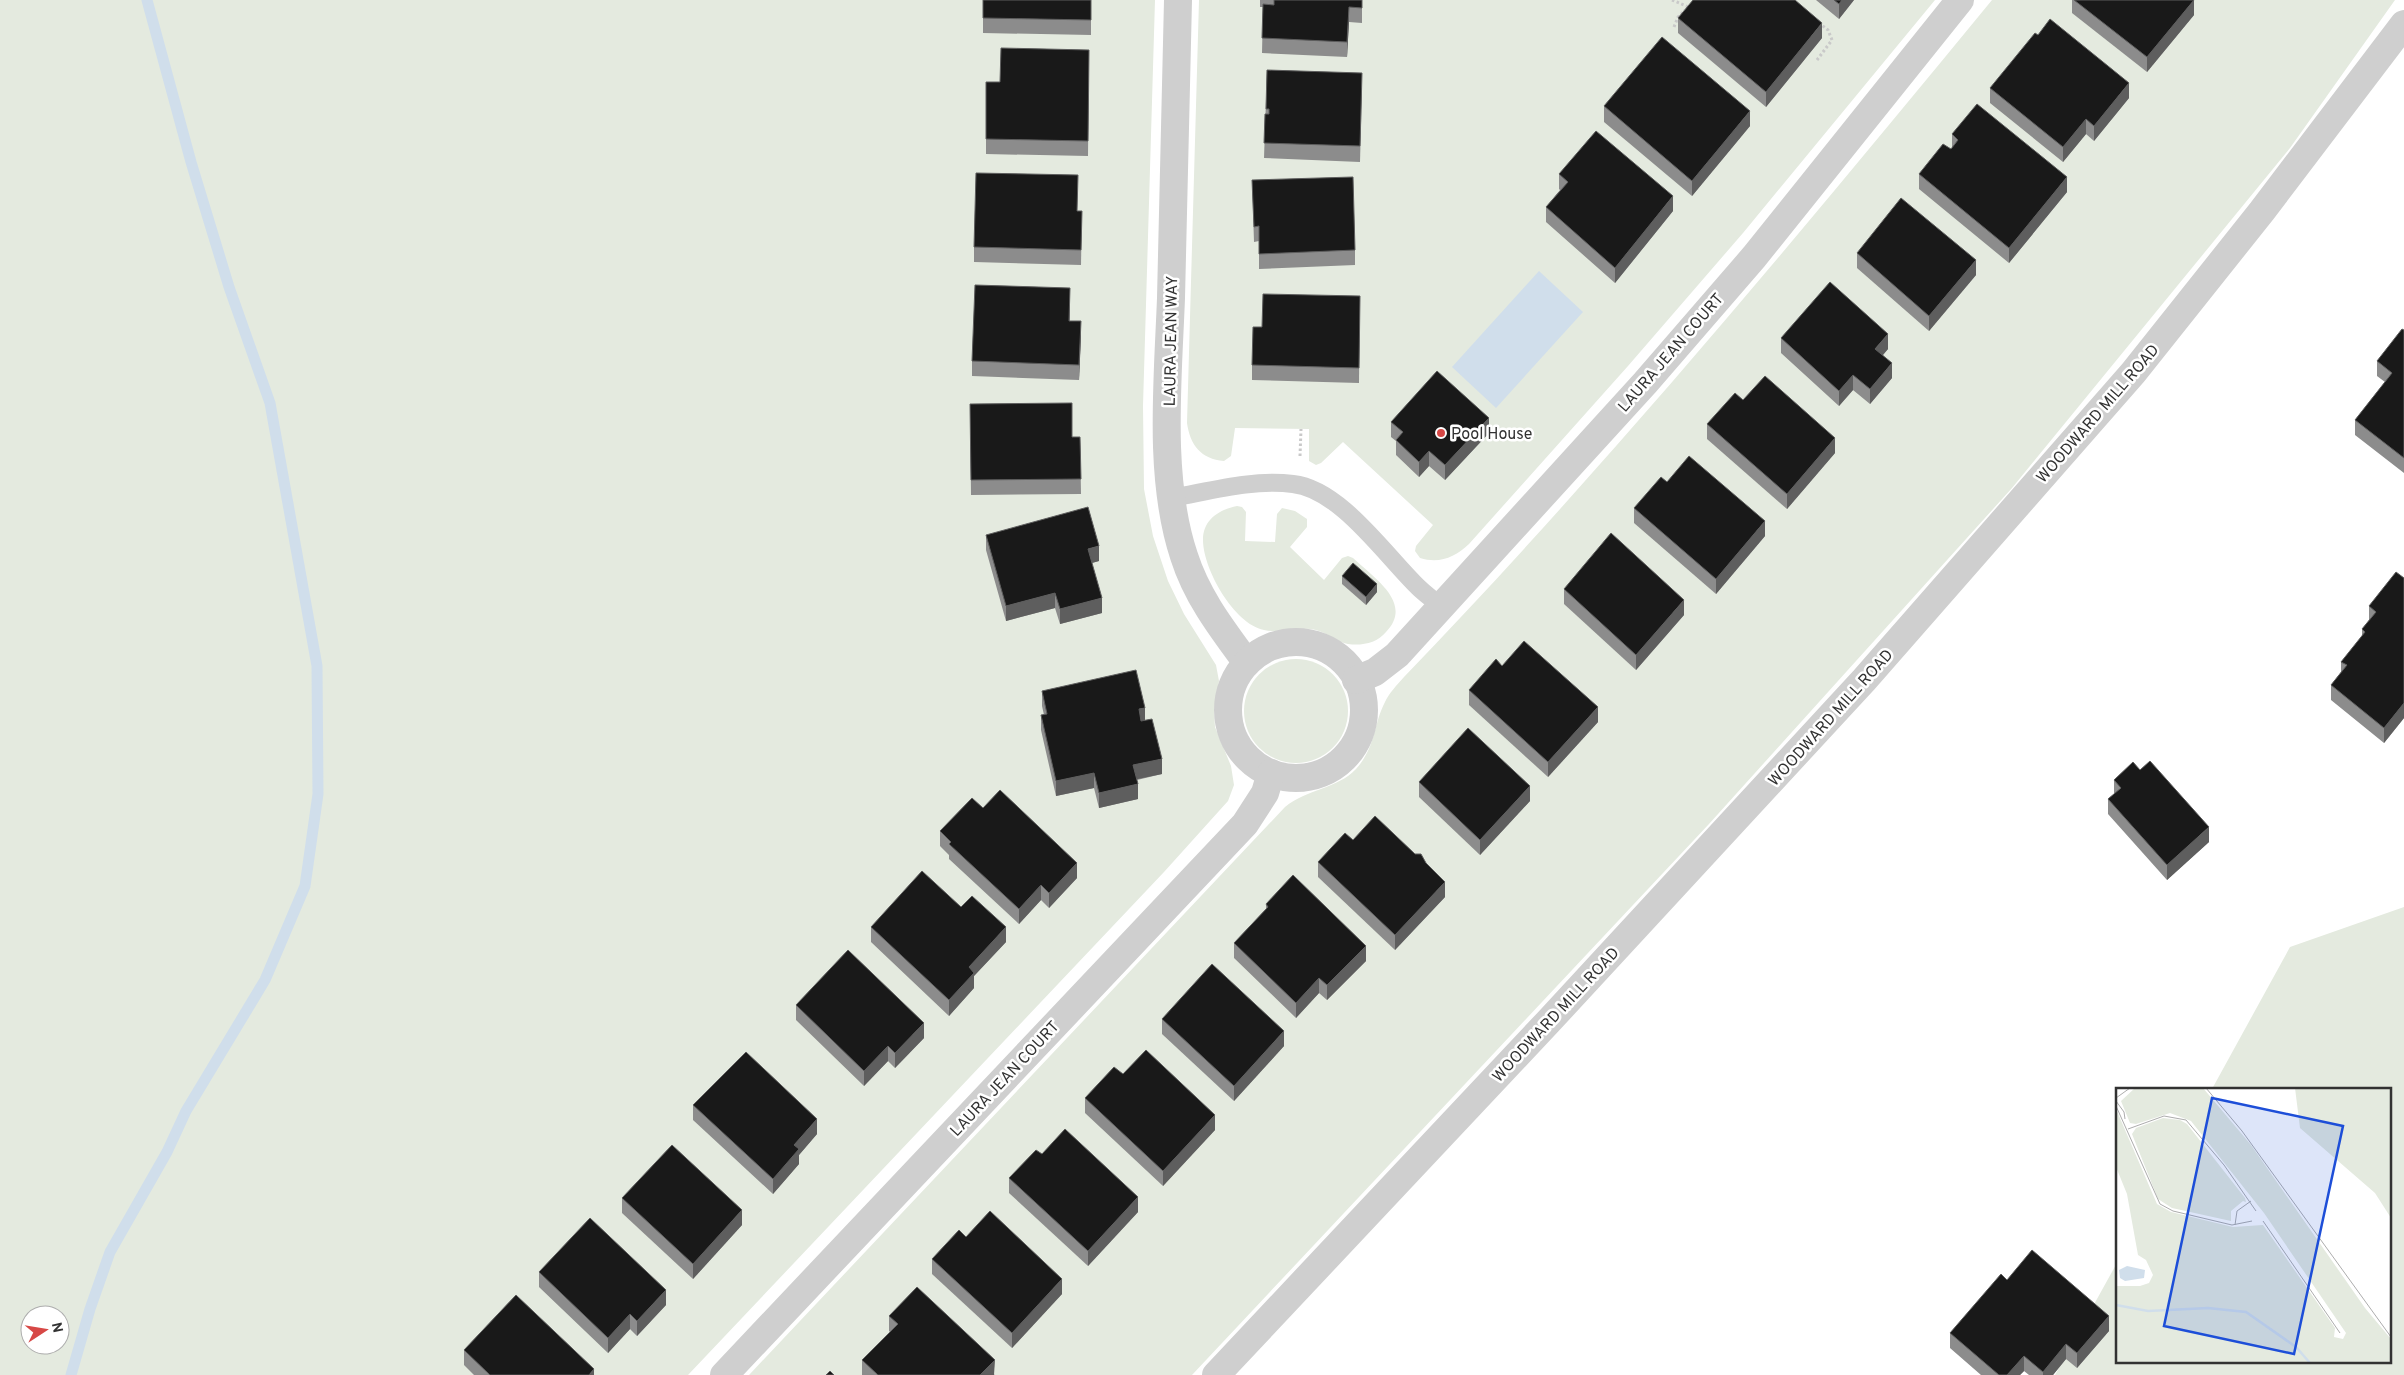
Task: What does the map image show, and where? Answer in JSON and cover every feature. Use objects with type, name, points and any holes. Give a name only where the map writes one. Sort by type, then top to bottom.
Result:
[{"type":"street","name":"LAURA JEAN WAY","points":[[1178,0],[1168,397],[1168,467],[1171,498],[1184,556],[1194,581],[1209,611],[1247,662]]},
{"type":"street","name":"LAURA JEAN COURT","points":[[1356,680],[1375,672],[1397,655],[1645,383],[1754,257],[1960,0]]},
{"type":"street","name":"WOODWARD MILL ROAD","points":[[1216,1375],[1621,944],[1864,680],[2133,373],[2262,211],[2404,24]]},
{"type":"street","points":[[1300,642],[1323,648],[1342,660],[1356,680],[1362,702],[1362,725],[1353,747],[1346,756],[1327,770],[1317,775],[1294,778],[1271,773],[1260,768],[1246,756],[1236,742],[1228,718],[1230,694],[1234,682],[1247,662],[1277,644],[1300,642]]},
{"type":"street","name":"LAURA JEAN COURT","points":[[724,1375],[1245,824],[1265,792],[1271,773]]},
{"type":"lane","points":[[1171,498],[1269,482],[1295,484],[1318,492],[1342,508],[1419,588],[1441,607]]},
{"type":"path","points":[[1672,0],[1696,9]]},
{"type":"path","points":[[1674,27],[1682,12],[1690,8]]},
{"type":"path","points":[[1813,18],[1828,30],[1832,36],[1832,40],[1817,60]]},
{"type":"path","points":[[1300,461],[1301,429]]},
{"type":"shaded area","points":[[0,0],[1155,0],[1143,406],[1144,489],[1153,536],[1168,581],[1184,614],[1216,665],[1219,681],[1214,711],[1215,727],[1231,766],[1234,785],[1228,801],[1164,872],[688,1375],[0,1375]]},
{"type":"shaded area","points":[[1199,0],[1935,0],[1743,233],[1628,366],[1469,544],[1453,556],[1441,560],[1427,560],[1420,558],[1415,551],[1416,546],[1433,525],[1343,442],[1321,463],[1316,465],[1309,461],[1309,429],[1235,428],[1231,456],[1224,461],[1216,460],[1203,454],[1191,438],[1187,423]]},
{"type":"shaded area","points":[[1992,0],[2395,0],[2290,148],[2012,488],[1709,824],[1192,1375],[749,1375],[1285,807],[1303,796],[1340,781],[1356,769],[1371,744],[1381,711],[1393,689],[1481,596],[1631,429],[1777,259]]},
{"type":"shaded area","points":[[1237,506],[1242,507],[1246,512],[1245,541],[1275,542],[1277,514],[1282,508],[1295,511],[1307,519],[1307,527],[1290,547],[1324,580],[1342,558],[1348,556],[1353,558],[1380,583],[1393,601],[1396,611],[1393,621],[1386,632],[1378,639],[1369,643],[1359,645],[1348,644],[1325,633],[1310,629],[1264,630],[1253,626],[1242,617],[1222,594],[1214,580],[1204,552],[1203,540],[1206,527],[1213,517],[1224,510]]},
{"type":"shaded area","points":[[1296,659],[1316,663],[1325,667],[1333,674],[1340,682],[1344,691],[1348,711],[1344,731],[1340,740],[1333,748],[1325,755],[1316,759],[1296,763],[1276,759],[1267,755],[1259,748],[1252,740],[1248,731],[1244,711],[1248,691],[1252,682],[1259,674],[1267,667],[1276,663]]},
{"type":"shaded area","points":[[2404,907],[2404,1375],[2055,1375],[2116,1265],[2116,1362],[2392,1362],[2392,1088],[2213,1088],[2290,947]]},
{"type":"water","points":[[1539,271],[1583,312],[1496,408],[1452,367]]},
{"type":"building","points":[[983,0],[1091,0],[1091,20],[983,18]]},
{"type":"building","points":[[1274,0],[1362,0],[1362,8],[1349,7],[1347,42],[1262,38],[1263,4],[1274,5]]},
{"type":"building","points":[[1693,0],[1795,0],[1822,23],[1766,92],[1678,18]]},
{"type":"building","points":[[1834,0],[1842,0],[1839,4]]},
{"type":"building","points":[[2074,0],[2194,0],[2147,57]]},
{"type":"building","points":[[2050,19],[2129,83],[2094,126],[2086,119],[2063,147],[1990,88],[2035,33],[2038,35]]},
{"type":"building","points":[[1662,37],[1750,111],[1692,181],[1604,106]]},
{"type":"building","points":[[1001,48],[1089,50],[1088,141],[986,139],[986,82],[1000,82]]},
{"type":"building","points":[[1267,70],[1362,73],[1360,146],[1264,143],[1265,114],[1269,114],[1269,109],[1266,109]]},
{"type":"building","points":[[1977,104],[2067,177],[2009,248],[1919,174],[1943,144],[1951,149],[1958,140],[1952,134]]},
{"type":"building","points":[[1596,131],[1673,196],[1615,268],[1546,207],[1568,182],[1559,174]]},
{"type":"building","points":[[976,173],[1078,175],[1077,211],[1082,211],[1081,250],[974,247]]},
{"type":"building","points":[[1353,177],[1355,250],[1259,254],[1259,226],[1254,227],[1252,180]]},
{"type":"building","points":[[1901,198],[1976,260],[1929,316],[1857,253]]},
{"type":"building","points":[[1830,282],[1888,334],[1875,349],[1892,363],[1870,389],[1853,375],[1839,391],[1781,338]]},
{"type":"building","points":[[975,285],[1070,288],[1069,321],[1081,321],[1079,365],[972,361]]},
{"type":"building","points":[[1263,294],[1360,296],[1359,368],[1252,365],[1253,327],[1262,327]]},
{"type":"building","points":[[2402,329],[2404,330],[2404,458],[2355,420],[2392,373],[2377,361]]},
{"type":"building","name":"Pool House","points":[[1437,371],[1489,418],[1445,465],[1429,451],[1419,462],[1396,440],[1403,432],[1391,422]]},
{"type":"building","points":[[1765,376],[1835,438],[1787,494],[1707,424],[1735,393],[1743,400]]},
{"type":"building","points":[[1072,403],[1072,437],[1080,437],[1081,479],[971,480],[970,404]]},
{"type":"building","points":[[1689,456],[1765,521],[1716,579],[1634,508],[1661,477],[1667,482]]},
{"type":"building","points":[[1088,507],[1099,546],[1088,549],[1102,598],[1060,609],[1055,593],[1006,606],[986,535]]},
{"type":"building","points":[[1611,533],[1684,600],[1636,655],[1564,589]]},
{"type":"building","points":[[1353,563],[1377,584],[1366,597],[1342,576]]},
{"type":"building","points":[[2396,572],[2404,578],[2404,703],[2384,728],[2331,685],[2347,665],[2341,662],[2365,632],[2362,629],[2376,612],[2369,606]]},
{"type":"building","points":[[1524,641],[1598,707],[1548,762],[1469,690],[1496,659],[1502,666]]},
{"type":"building","points":[[1136,670],[1145,708],[1139,709],[1141,721],[1152,719],[1162,759],[1133,765],[1138,784],[1099,793],[1094,773],[1056,781],[1041,715],[1047,714],[1042,691]]},
{"type":"building","points":[[1468,728],[1530,786],[1480,840],[1419,782]]},
{"type":"building","points":[[2150,761],[2209,827],[2167,865],[2108,799],[2121,788],[2114,780],[2133,762],[2140,770]]},
{"type":"building","points":[[1000,790],[1077,863],[1049,893],[1041,885],[1019,909],[949,844],[951,842],[940,831],[972,798],[983,808]]},
{"type":"building","points":[[1375,816],[1415,854],[1421,854],[1426,863],[1445,882],[1395,935],[1318,862],[1345,833],[1353,840]]},
{"type":"building","points":[[922,871],[961,907],[972,896],[1006,927],[969,967],[974,973],[949,1000],[871,927]]},
{"type":"building","points":[[1293,875],[1366,946],[1327,985],[1319,978],[1296,1003],[1234,943],[1268,907],[1266,904]]},
{"type":"building","points":[[848,950],[924,1023],[895,1053],[888,1046],[864,1071],[796,1005]]},
{"type":"building","points":[[1212,964],[1284,1031],[1234,1086],[1162,1019]]},
{"type":"building","points":[[1146,1050],[1215,1115],[1163,1171],[1085,1098],[1114,1067],[1123,1074]]},
{"type":"building","points":[[746,1052],[817,1119],[794,1145],[799,1149],[773,1179],[693,1105]]},
{"type":"building","points":[[1065,1129],[1138,1197],[1088,1251],[1009,1178],[1036,1150],[1042,1154]]},
{"type":"building","points":[[672,1145],[742,1210],[693,1264],[622,1198]]},
{"type":"building","points":[[990,1211],[1062,1279],[1012,1333],[932,1259],[959,1230],[966,1237]]},
{"type":"building","points":[[590,1218],[666,1290],[637,1321],[630,1314],[608,1338],[539,1272]]},
{"type":"building","points":[[2032,1250],[2109,1316],[2077,1353],[2066,1344],[2043,1372],[2024,1356],[2007,1375],[1999,1375],[1950,1333],[2001,1274],[2007,1280]]},
{"type":"building","points":[[917,1287],[995,1360],[980,1375],[878,1375],[862,1360],[898,1324],[889,1316]]},
{"type":"building","points":[[516,1295],[594,1369],[589,1375],[490,1375],[464,1350]]},
{"type":"building","points":[[830,1371],[834,1375],[826,1375]]},
{"type":"waterway","points":[[71,1375],[90,1309],[110,1252],[167,1152],[186,1111],[265,980],[305,886],[318,794],[317,666],[270,403],[229,287],[191,162],[147,0]]},
{"type":"place","name":"Pool House","points":[[1441,433]]}]
